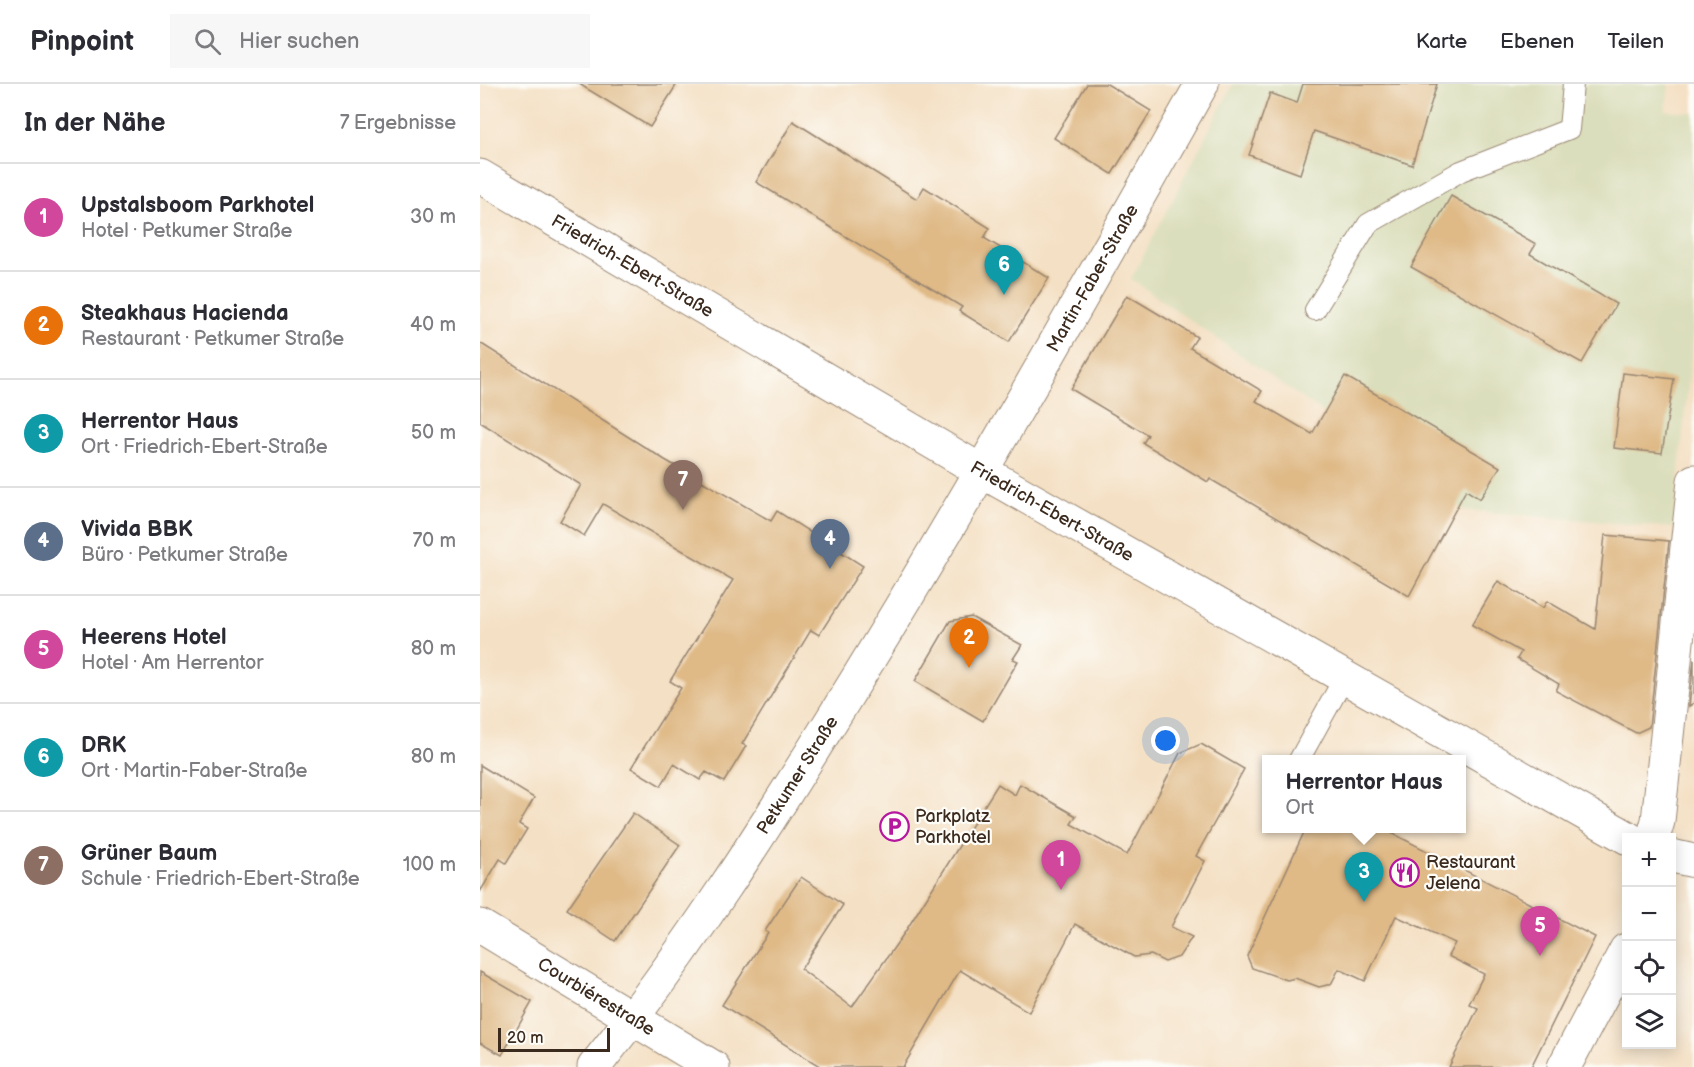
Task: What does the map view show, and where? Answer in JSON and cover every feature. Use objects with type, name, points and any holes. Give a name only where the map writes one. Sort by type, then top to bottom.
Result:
[{"type":"street","name":"Martin-Faber-Straße","points":[[983,472],[1202,84]]},
{"type":"street","name":"Friedrich-Ebert-Straße","points":[[480,176],[983,472],[1622,834]]},
{"type":"street","name":"Petkumer Straße","points":[[594,1067],[633,1019],[699,928],[767,826],[983,472]]},
{"type":"street","points":[[1663,833],[1658,821],[1694,481]]},
{"type":"street","name":"Courbiérestraße","points":[[480,926],[713,1067]]},
{"type":"street","points":[[1564,1067],[1622,958]]},
{"type":"lane","points":[[1315,310],[1368,224],[1461,171],[1569,129],[1573,84]]},
{"type":"lane","points":[[1301,755],[1344,678]]},
{"type":"shaded area","points":[[1233,84],[1669,84],[1666,111],[1694,113],[1694,327],[1673,528],[1463,510],[1131,279]]},
{"type":"building","points":[[579,84],[677,84],[650,127]]},
{"type":"building","points":[[1087,84],[1107,84],[1151,111],[1112,174],[1054,138]]},
{"type":"building","points":[[1303,84],[1437,84],[1412,165],[1314,131],[1300,174],[1249,155],[1270,93],[1297,103]]},
{"type":"building","points":[[793,121],[917,199],[924,187],[990,228],[984,238],[1049,278],[1009,342],[959,311],[962,307],[756,182]]},
{"type":"building","points":[[1451,196],[1536,244],[1530,254],[1616,304],[1582,363],[1411,267]]},
{"type":"building","points":[[1127,295],[1197,337],[1190,348],[1262,391],[1256,401],[1312,434],[1345,376],[1500,467],[1480,499],[1466,490],[1409,596],[1210,479],[1208,482],[1143,443],[1148,435],[1071,389]]},
{"type":"building","points":[[480,343],[665,460],[771,521],[777,511],[863,566],[819,635],[811,630],[742,744],[746,746],[724,782],[706,772],[700,780],[674,764],[661,786],[631,768],[681,688],[670,681],[733,580],[603,504],[584,536],[560,521],[581,485],[480,422]]},
{"type":"building","points":[[1623,373],[1674,379],[1662,453],[1614,448]]},
{"type":"building","points":[[1605,535],[1669,541],[1649,727],[1636,733],[1556,691],[1559,684],[1517,659],[1521,652],[1472,625],[1498,581],[1543,608],[1547,601],[1595,629]]},
{"type":"building","points":[[971,617],[1022,645],[1013,659],[1018,661],[983,721],[915,681],[950,621]]},
{"type":"building","points":[[1694,659],[1694,703],[1689,706]]},
{"type":"building","points":[[1201,744],[1244,769],[1196,856],[1205,861],[1171,927],[1192,937],[1179,957],[1165,962],[1151,955],[1134,957],[1075,924],[1029,1012],[960,970],[903,1067],[821,1067],[722,1005],[768,933],[765,931],[801,877],[843,905],[801,969],[852,1007],[905,932],[998,784],[1015,795],[1020,784],[1076,816],[1071,824],[1127,855],[1180,753]]},
{"type":"building","points":[[480,765],[534,798],[519,824],[527,829],[506,863],[500,859],[480,892]]},
{"type":"building","points":[[633,813],[680,845],[615,941],[567,909]]},
{"type":"building","points":[[1304,833],[1392,833],[1595,937],[1531,1067],[1449,1067],[1478,1008],[1469,1004],[1484,974],[1448,956],[1455,943],[1396,916],[1365,981],[1339,969],[1331,984],[1319,987],[1295,978],[1287,980],[1252,968],[1247,956]]},
{"type":"building","points":[[480,972],[532,1002],[502,1055],[480,1043]]},
{"type":"place","name":"DRK","points":[[1004,295]]},
{"type":"place","name":"Grüner Baum","points":[[683,510]]},
{"type":"place","name":"Vivida BBK","points":[[830,569]]},
{"type":"place","name":"Steakhaus Hacienda","points":[[969,668]]},
{"type":"place","name":"Parkplatz Parkhotel","points":[[894,826]]},
{"type":"place","name":"Restaurant Jelena","points":[[1405,872]]},
{"type":"place","name":"Upstalsboom Parkhotel","points":[[1061,890]]},
{"type":"place","name":"Herrentor Haus","points":[[1364,902]]},
{"type":"place","name":"Heerens Hotel","points":[[1540,956]]}]
